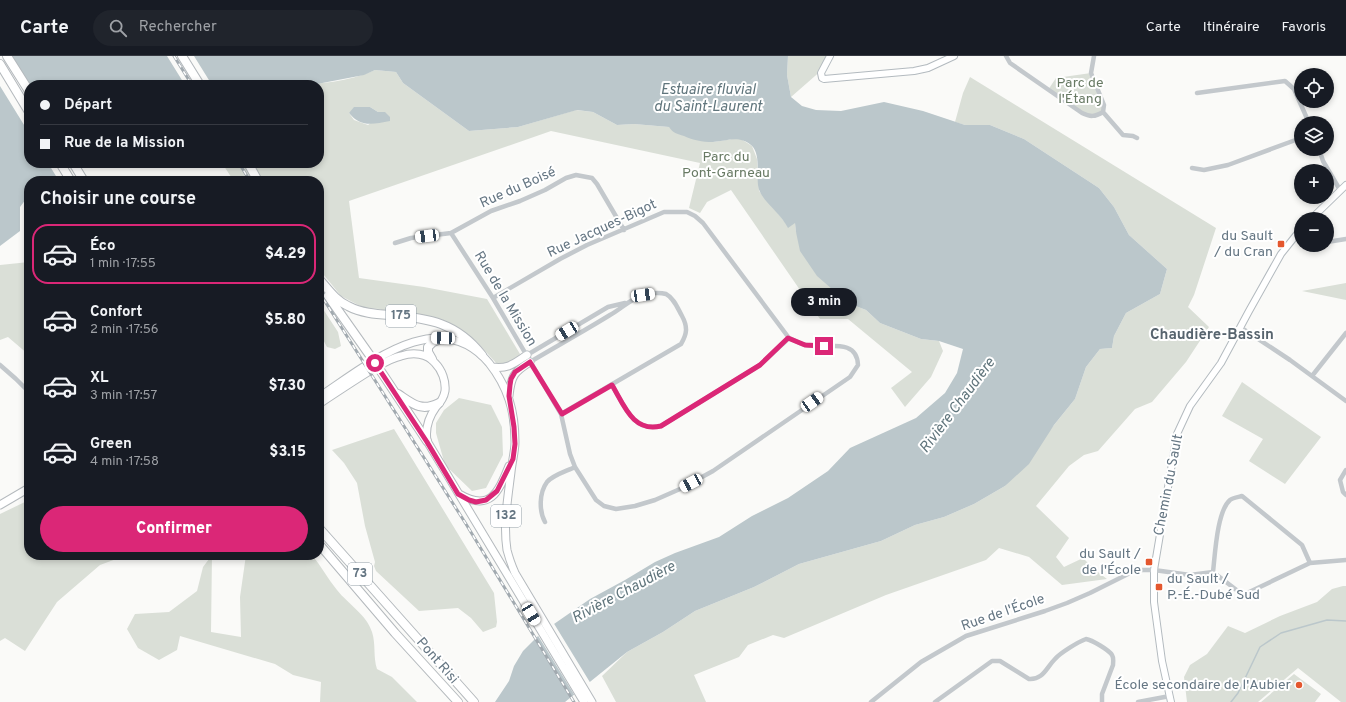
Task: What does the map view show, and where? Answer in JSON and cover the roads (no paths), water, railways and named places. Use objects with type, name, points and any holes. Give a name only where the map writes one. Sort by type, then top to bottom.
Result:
[{"type":"highway","points":[[7,56],[24,83]]},
{"type":"highway","points":[[182,56],[197,80]]},
{"type":"highway","points":[[0,64],[24,104]]},
{"type":"highway","name":"175","points":[[324,285],[338,300],[347,306],[360,311],[414,317],[440,323],[453,328],[473,344],[482,355]]},
{"type":"highway","name":"175","points":[[324,288],[427,442]]},
{"type":"highway","points":[[432,359],[428,352],[428,347],[433,342],[443,338]]},
{"type":"highway","points":[[394,391],[422,408],[432,407],[439,403]]},
{"type":"highway","name":"Pont Risi","points":[[324,534],[474,702]]},
{"type":"highway","name":"Pont Risi","points":[[324,550],[395,633],[458,702]]},
{"type":"main road","name":"132","points":[[324,394],[399,347],[418,340],[443,338],[460,341],[482,355],[492,367],[509,396],[514,427],[515,444],[506,523],[507,550],[515,573],[592,702]]},
{"type":"main road","points":[[324,401],[361,376],[388,361],[400,356],[416,354],[423,355],[432,359],[440,369],[445,381],[445,391],[427,423],[427,442]]},
{"type":"main road","points":[[492,367],[503,368],[528,358]]},
{"type":"main road","points":[[509,396],[511,379],[515,372],[528,358]]},
{"type":"main road","name":"132","points":[[427,442],[584,702]]},
{"type":"main road","points":[[458,494],[476,502],[490,498],[497,491],[513,459]]},
{"type":"main road","points":[[0,506],[24,491]]},
{"type":"street","points":[[830,56],[821,73],[824,80],[914,72],[928,68],[954,56]]},
{"type":"street","points":[[1006,56],[1010,63],[1082,113],[1090,116],[1096,116],[1103,112]]},
{"type":"street","points":[[1094,56],[1091,73],[1104,105],[1103,112],[1123,135],[1137,138]]},
{"type":"street","points":[[1198,93],[1285,81],[1294,89],[1306,116]]},
{"type":"street","points":[[1192,168],[1204,170],[1228,165],[1294,141]]},
{"type":"street","points":[[1321,156],[1340,190]]},
{"type":"street","name":"Rue du Boisé","points":[[395,243],[411,238],[451,233],[491,211],[539,193],[576,174],[592,178],[624,230]]},
{"type":"street","points":[[1318,212],[1346,185]]},
{"type":"street","name":"Rue Jacques-Bigot","points":[[493,298],[587,245],[664,212],[687,212],[695,216],[703,223],[788,338]]},
{"type":"street","name":"Rue de la Mission","points":[[451,233],[493,298],[562,414],[570,454],[575,467],[596,500],[604,506],[616,509],[636,506],[655,500],[680,489],[713,471],[850,377],[858,365],[858,358],[853,350],[847,347],[805,345],[788,338]]},
{"type":"street","name":"Chemin du Sault","points":[[1170,699],[1162,662],[1154,602],[1154,570],[1177,434],[1190,406],[1222,363],[1281,254],[1294,238]]},
{"type":"street","points":[[1334,241],[1346,240]]},
{"type":"street","points":[[528,358],[608,307],[626,303],[643,295],[655,293],[666,294],[673,299],[687,329],[686,335],[681,344],[562,414]]},
{"type":"street","points":[[528,358],[612,314],[626,303]]},
{"type":"street","points":[[1240,328],[1312,376],[1346,401]]},
{"type":"street","points":[[1312,376],[1346,333]]},
{"type":"street","points":[[612,385],[633,419],[640,425],[654,428],[661,426],[760,365],[788,338]]},
{"type":"street","points":[[0,366],[24,387]]},
{"type":"street","points":[[545,522],[541,506],[544,488],[547,482],[575,467]]},
{"type":"street","points":[[1346,470],[1340,480],[1343,492],[1346,495]]},
{"type":"street","points":[[1310,564],[1302,545],[1242,496],[1230,499],[1223,509],[1217,537],[1213,572],[1243,595],[1310,564],[1346,560]]},
{"type":"street","name":"Rue de l'École","points":[[871,702],[921,662],[966,636],[1060,606],[1136,570],[1154,570],[1190,575],[1213,572]]},
{"type":"street","points":[[935,702],[992,661],[1000,662],[1029,679],[1040,677],[1058,657],[1086,640],[1090,640],[1109,652],[1114,660],[1102,694],[1102,702]]},
{"type":"street","points":[[1138,702],[1170,699]]},
{"type":"water","points":[[0,56],[788,56],[787,75],[791,97],[802,106],[816,110],[841,111],[884,102],[923,111],[965,125],[990,125],[1024,139],[1099,188],[1114,207],[1129,235],[1167,269],[1160,294],[1126,313],[1114,336],[1112,348],[1100,349],[1086,367],[1075,399],[1054,425],[1029,464],[1005,486],[974,504],[944,517],[915,525],[881,541],[799,564],[754,587],[695,611],[663,632],[627,652],[565,702],[495,702],[509,681],[514,666],[523,651],[541,633],[590,599],[655,562],[719,537],[752,516],[788,498],[828,471],[850,448],[916,418],[945,393],[957,373],[963,349],[939,341],[921,339],[880,323],[866,310],[848,303],[817,276],[800,251],[795,223],[788,228],[782,218],[766,201],[760,192],[758,188],[758,162],[755,149],[742,140],[737,139],[705,142],[675,133],[669,127],[634,124],[617,125],[593,112],[577,110],[518,127],[469,131],[403,83],[396,72],[375,70],[364,75],[324,83],[324,80],[24,80],[24,168],[75,168],[66,176],[24,176],[24,202],[20,207],[20,231],[0,246]]},
{"type":"water","points":[[354,107],[370,107],[378,112],[385,112],[390,117],[390,121],[373,124],[363,123],[358,121],[349,113]]},
{"type":"waterway","points":[[1231,702],[1238,693],[1260,647],[1281,633],[1327,620],[1346,621]]},
{"type":"railway","points":[[174,56],[189,80]]},
{"type":"railway","points":[[242,168],[247,176]]},
{"type":"railway","points":[[324,300],[466,524],[574,702]]},
{"type":"place","name":"du Sault / du Cran","points":[[1281,244]]},
{"type":"place","name":"du Sault / de l'École","points":[[1149,562]]},
{"type":"place","name":"du Sault / P.-É.-Dubé Sud","points":[[1159,587]]},
{"type":"place","name":"École secondaire de l'Aubier","points":[[1299,685]]},
{"type":"district","name":"Chaudière-Bassin","points":[[1212,335]]},
{"type":"park label","name":"Parc de l'Étang","points":[[1080,92]]},
{"type":"park label","name":"Parc du Pont-Garneau","points":[[726,166]]},
{"type":"water label","name":"Estuaire fluvial du Saint-Laurent","points":[[708,98]]},
{"type":"water label","name":"Rivière Chaudière","points":[[958,406]]},
{"type":"water label","name":"Rivière Chaudière","points":[[624,593]]}]
